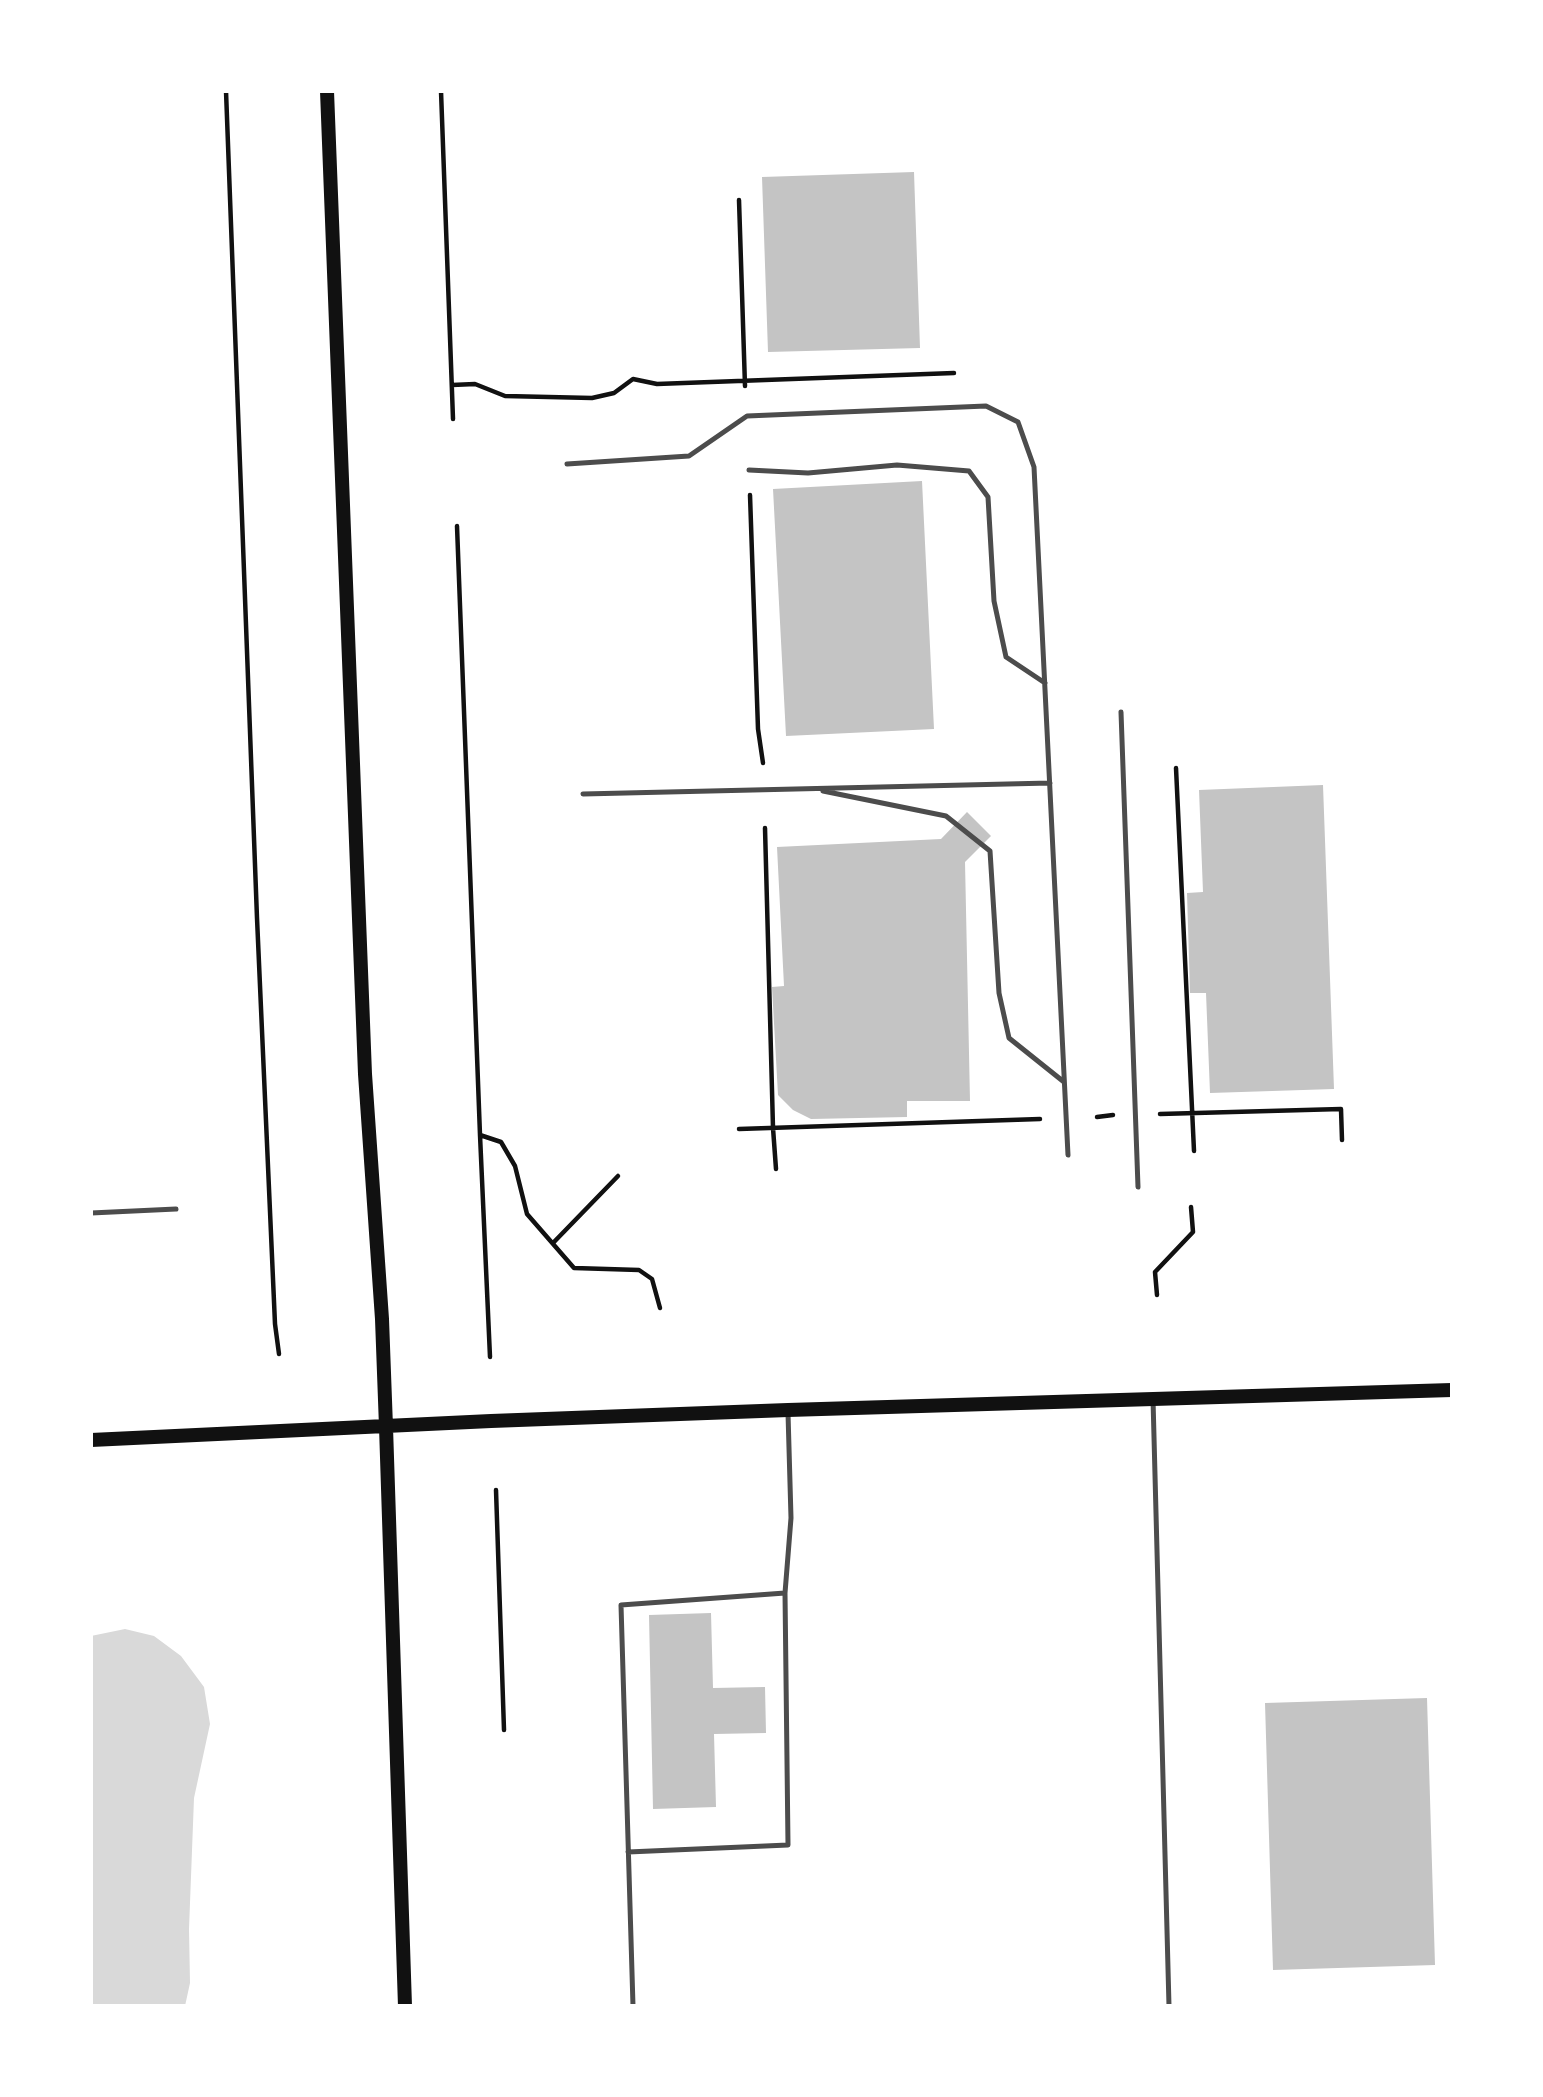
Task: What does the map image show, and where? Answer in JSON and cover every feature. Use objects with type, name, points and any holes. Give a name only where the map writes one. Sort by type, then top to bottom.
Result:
[{"type":"main road","points":[[327,91],[365,1074],[387,1427],[405,2006]]},
{"type":"main road","points":[[91,1440],[788,1410],[1452,1390]]},
{"type":"lane","points":[[567,464],[689,456],[747,416],[986,406],[1018,422],[1034,467],[1068,1155]]},
{"type":"lane","points":[[749,470],[808,473],[897,465],[969,471],[988,497],[994,601],[1006,657],[1045,683]]},
{"type":"lane","points":[[1121,712],[1138,1187]]},
{"type":"lane","points":[[583,794],[1050,783]]},
{"type":"lane","points":[[812,789],[946,816],[990,851],[999,993],[1009,1038],[1064,1082]]},
{"type":"lane","points":[[91,1213],[176,1209]]},
{"type":"lane","points":[[1153,1399],[1169,2006]]},
{"type":"lane","points":[[628,1852],[788,1845],[785,1592],[791,1518],[788,1410]]},
{"type":"lane","points":[[633,2006],[621,1605],[785,1592]]},
{"type":"path","points":[[226,91],[258,931],[275,1324],[279,1354]]},
{"type":"path","points":[[441,91],[453,419]]},
{"type":"path","points":[[739,200],[745,384]]},
{"type":"path","points":[[452,385],[475,384],[505,396],[592,398],[614,393],[633,379],[657,384],[745,384],[954,373]]},
{"type":"path","points":[[750,483],[758,729],[763,763]]},
{"type":"path","points":[[457,526],[490,1357]]},
{"type":"path","points":[[1176,768],[1194,1150]]},
{"type":"path","points":[[765,828],[776,1168]]},
{"type":"path","points":[[1159,1115],[1341,1109],[1342,1140]]},
{"type":"path","points":[[1097,1117],[1115,1115]]},
{"type":"path","points":[[739,1129],[1040,1119]]},
{"type":"path","points":[[480,1135],[501,1142],[515,1166],[527,1214],[574,1268],[639,1270],[652,1279],[660,1308]]},
{"type":"path","points":[[553,1243],[618,1176]]},
{"type":"path","points":[[1157,1295],[1155,1272],[1193,1232],[1191,1207]]},
{"type":"path","points":[[496,1490],[504,1730]]},
{"type":"shaded area","points":[[125,1629],[154,1636],[181,1656],[204,1687],[210,1724],[194,1798],[189,1929],[190,1983],[185,2006],[91,2006],[91,1636]]},
{"type":"building","points":[[914,172],[920,348],[768,352],[762,177]]},
{"type":"building","points":[[922,481],[934,729],[786,736],[773,489]]},
{"type":"building","points":[[1323,785],[1334,1089],[1210,1093],[1206,993],[1190,993],[1187,893],[1203,892],[1199,790]]},
{"type":"building","points":[[967,812],[991,836],[965,862],[970,1101],[907,1101],[907,1117],[811,1119],[793,1110],[778,1095],[772,987],[784,986],[777,847],[941,839]]},
{"type":"building","points":[[711,1613],[713,1688],[765,1687],[766,1733],[714,1734],[716,1807],[653,1809],[649,1615]]},
{"type":"building","points":[[1427,1698],[1435,1965],[1273,1970],[1265,1703]]}]
